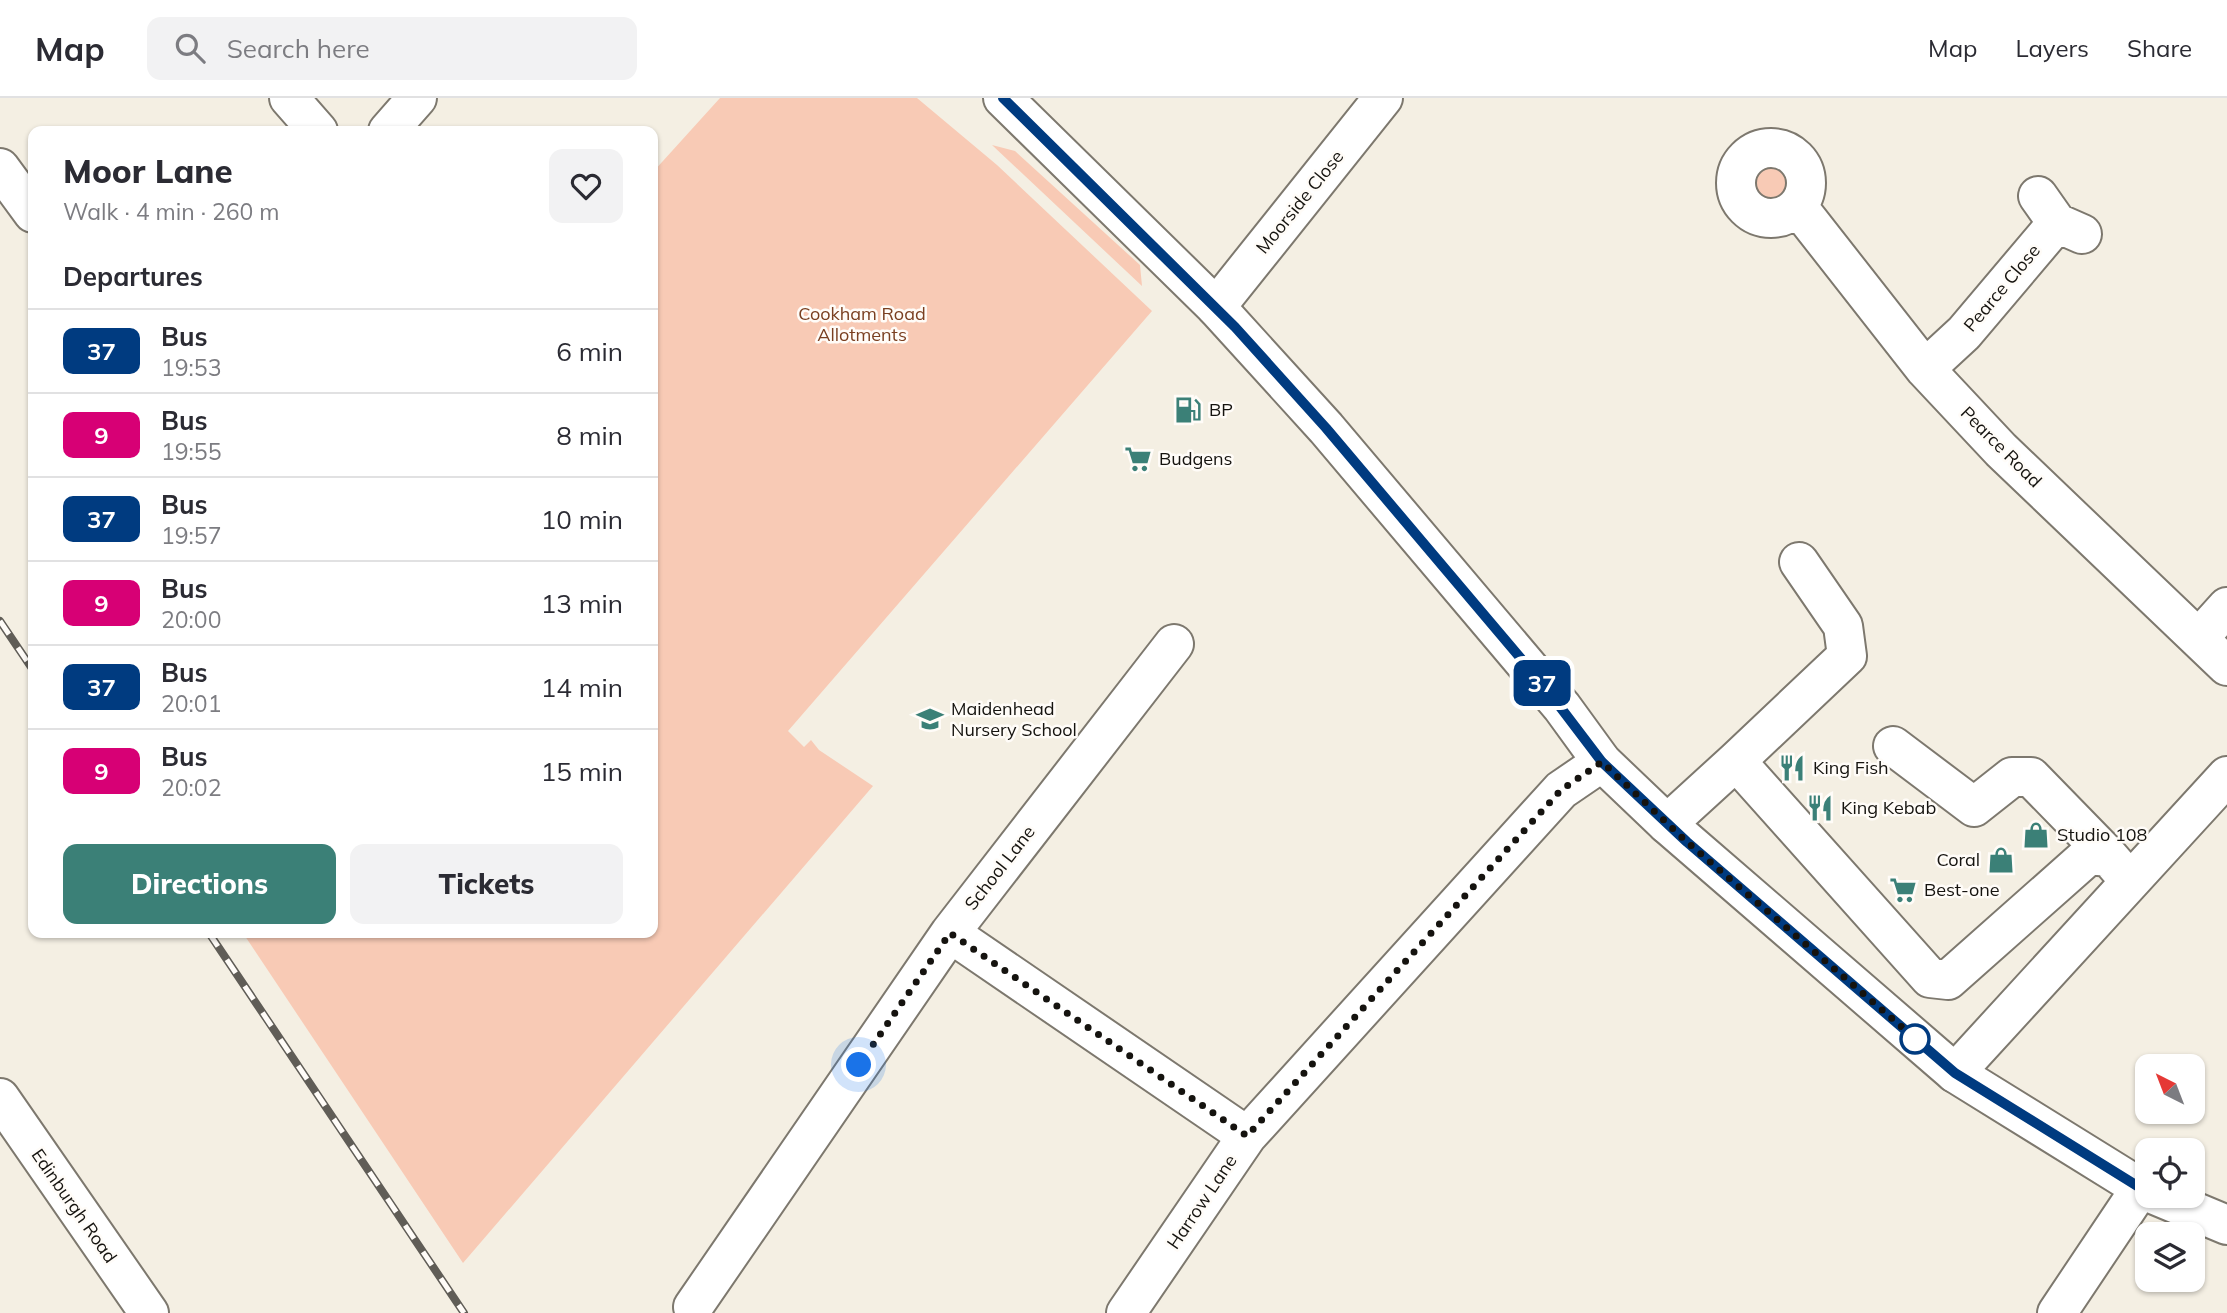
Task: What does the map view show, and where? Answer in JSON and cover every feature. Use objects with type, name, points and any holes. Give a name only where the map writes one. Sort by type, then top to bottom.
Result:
[{"type":"street","points":[[289,98],[314,126]]},
{"type":"street","points":[[392,126],[417,98]]},
{"type":"street","points":[[1003,98],[1216,307],[1343,449],[1562,707],[1602,762],[1667,824],[1955,1073],[2135,1184]]},
{"type":"street","name":"Moorside Close","points":[[1216,307],[1383,98]]},
{"type":"street","points":[[0,168],[28,207]]},
{"type":"street","name":"Pearce Road","points":[[1798,208],[1925,369],[2001,450],[2227,666]]},
{"type":"street","name":"Pearce Close","points":[[1925,369],[1964,333],[2059,217]]},
{"type":"street","points":[[1667,824],[1847,656],[1843,626],[1799,562]]},
{"type":"street","points":[[2199,638],[2227,607]]},
{"type":"street","name":"School Lane","points":[[692,1307],[950,933],[1174,644]]},
{"type":"street","points":[[1893,746],[1974,807],[2012,777],[2031,777],[2119,869]]},
{"type":"street","points":[[1735,761],[1930,978],[1948,980],[2089,855],[2119,869]]},
{"type":"street","name":"Harrow Lane","points":[[1126,1313],[1247,1136],[1561,790],[1602,762]]},
{"type":"street","points":[[1955,1073],[2119,869],[2227,776]]},
{"type":"street","points":[[950,933],[1247,1136]]},
{"type":"street","name":"Edinburgh Road","points":[[0,1098],[149,1313]]},
{"type":"street","points":[[2057,1313],[2136,1208]]},
{"type":"street","points":[[2186,1208],[2227,1225]]},
{"type":"green space","name":"Cookham Road Allotments","points":[[720,98],[917,98],[997,165],[1152,311],[788,731],[804,747],[811,740],[819,750],[873,786],[463,1263],[246,938],[658,938],[658,166]]},
{"type":"green space","points":[[992,145],[1015,151],[1140,265],[1142,286]]},
{"type":"green space","points":[[1770,160],[1786,167],[1793,183],[1786,199],[1770,206],[1754,199],[1747,183],[1754,167]]},
{"type":"railway","points":[[0,621],[28,663]]},
{"type":"railway","points":[[212,938],[464,1313]]},
{"type":"bus line","name":"37","points":[[1003,98],[1235,327],[1326,428],[1562,707],[1602,762],[1687,842],[1955,1073],[2135,1186]]},
{"type":"place","name":"BP","points":[[1188,410]]},
{"type":"place","name":"Budgens","points":[[1138,459]]},
{"type":"place","name":"Maidenhead Nursery School","points":[[930,719]]},
{"type":"place","name":"King Fish","points":[[1792,768]]},
{"type":"place","name":"King Kebab","points":[[1820,808]]},
{"type":"place","name":"Studio 108","points":[[2036,835]]},
{"type":"place","name":"Coral","points":[[2001,860]]},
{"type":"place","name":"Best-one","points":[[1903,890]]},
{"type":"route","points":[[859,1065],[950,933],[1247,1136],[1561,790],[1602,762],[1667,824],[1917,1040],[1915,1039]]}]
